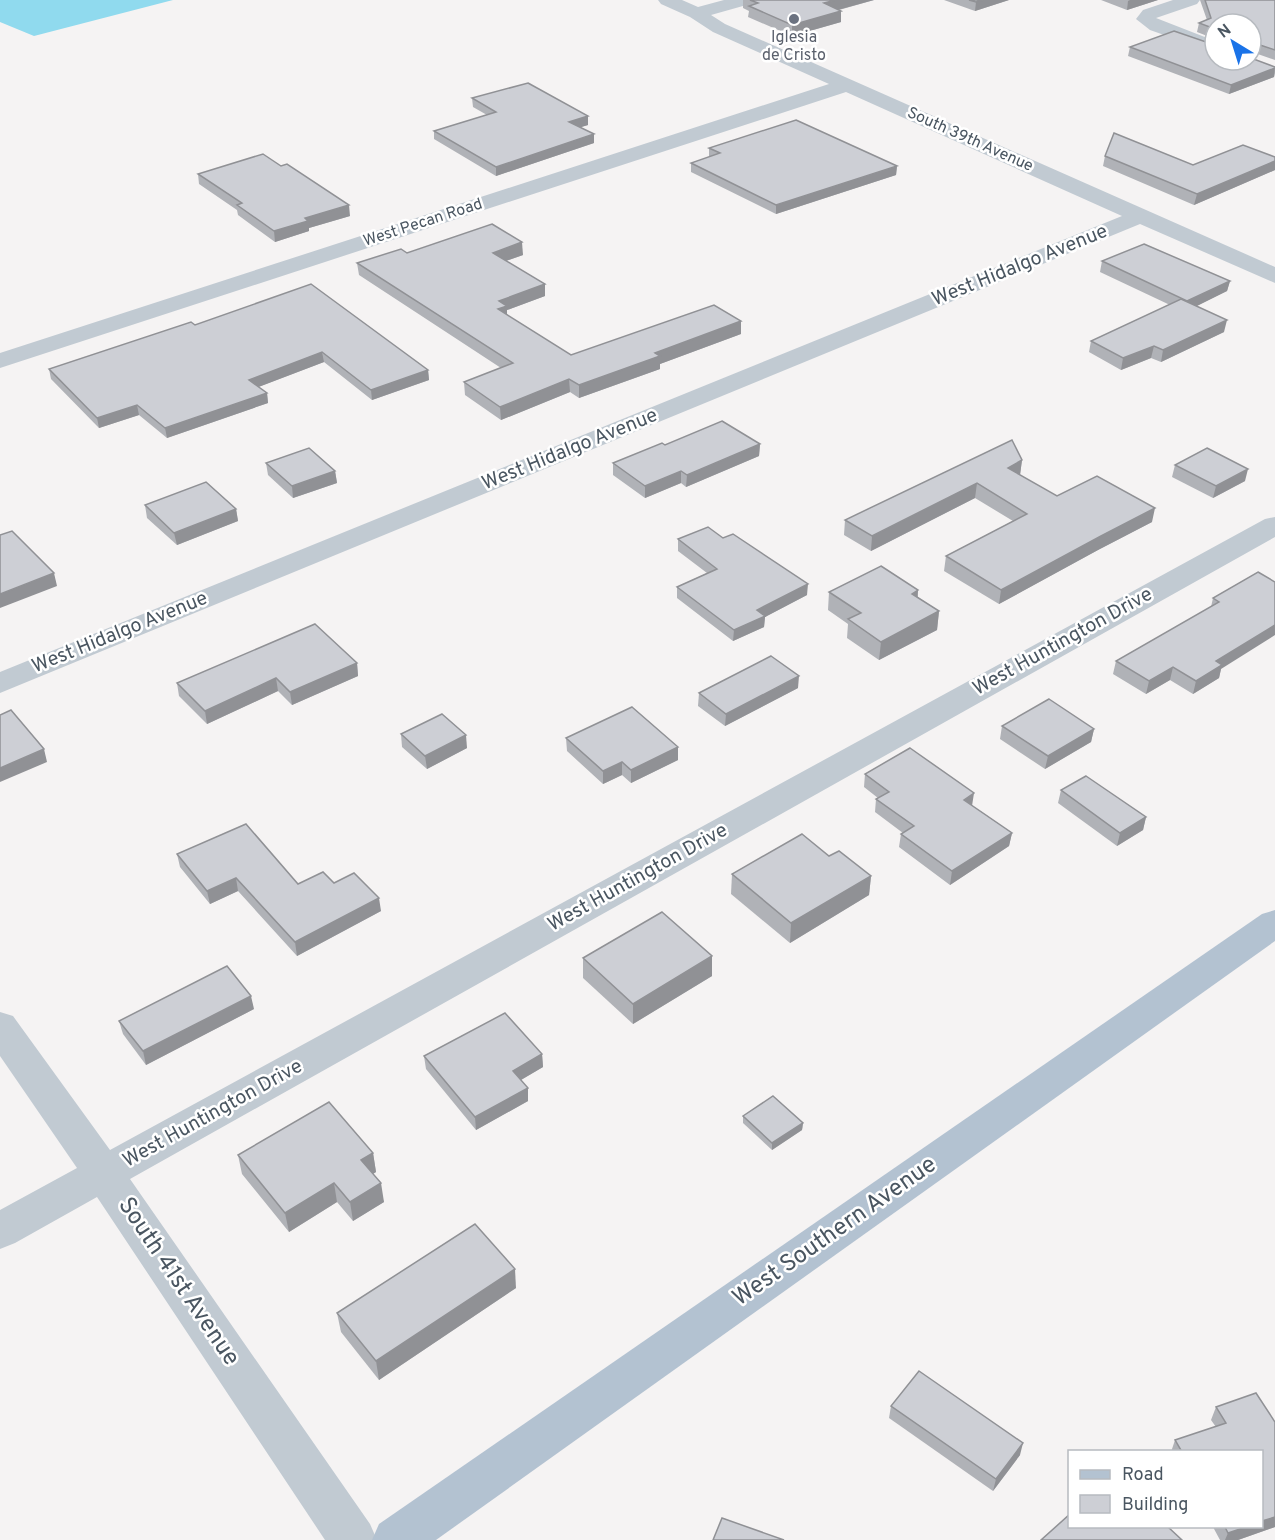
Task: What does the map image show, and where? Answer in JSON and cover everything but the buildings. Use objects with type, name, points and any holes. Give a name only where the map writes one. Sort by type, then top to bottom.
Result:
[{"type":"main road","name":"West Southern Avenue","points":[[396,1540],[1275,923]]},
{"type":"street","name":"South 39th Avenue","points":[[667,0],[696,13],[718,28],[1275,276]]},
{"type":"street","points":[[696,13],[744,0]]},
{"type":"street","points":[[1191,0],[1149,14],[1144,19],[1156,26],[1203,43]]},
{"type":"street","name":"West Pecan Road","points":[[0,361],[847,85]]},
{"type":"street","name":"West Hidalgo Avenue","points":[[0,682],[1141,216]]},
{"type":"street","name":"West Huntington Drive","points":[[0,1231],[1275,525]]},
{"type":"street","name":"South 41st Avenue","points":[[0,1026],[104,1174],[353,1540]]},
{"type":"water","points":[[0,0],[173,0],[34,36],[0,22]]},
{"type":"place","name":"Iglesia de Cristo","points":[[794,19]]}]
